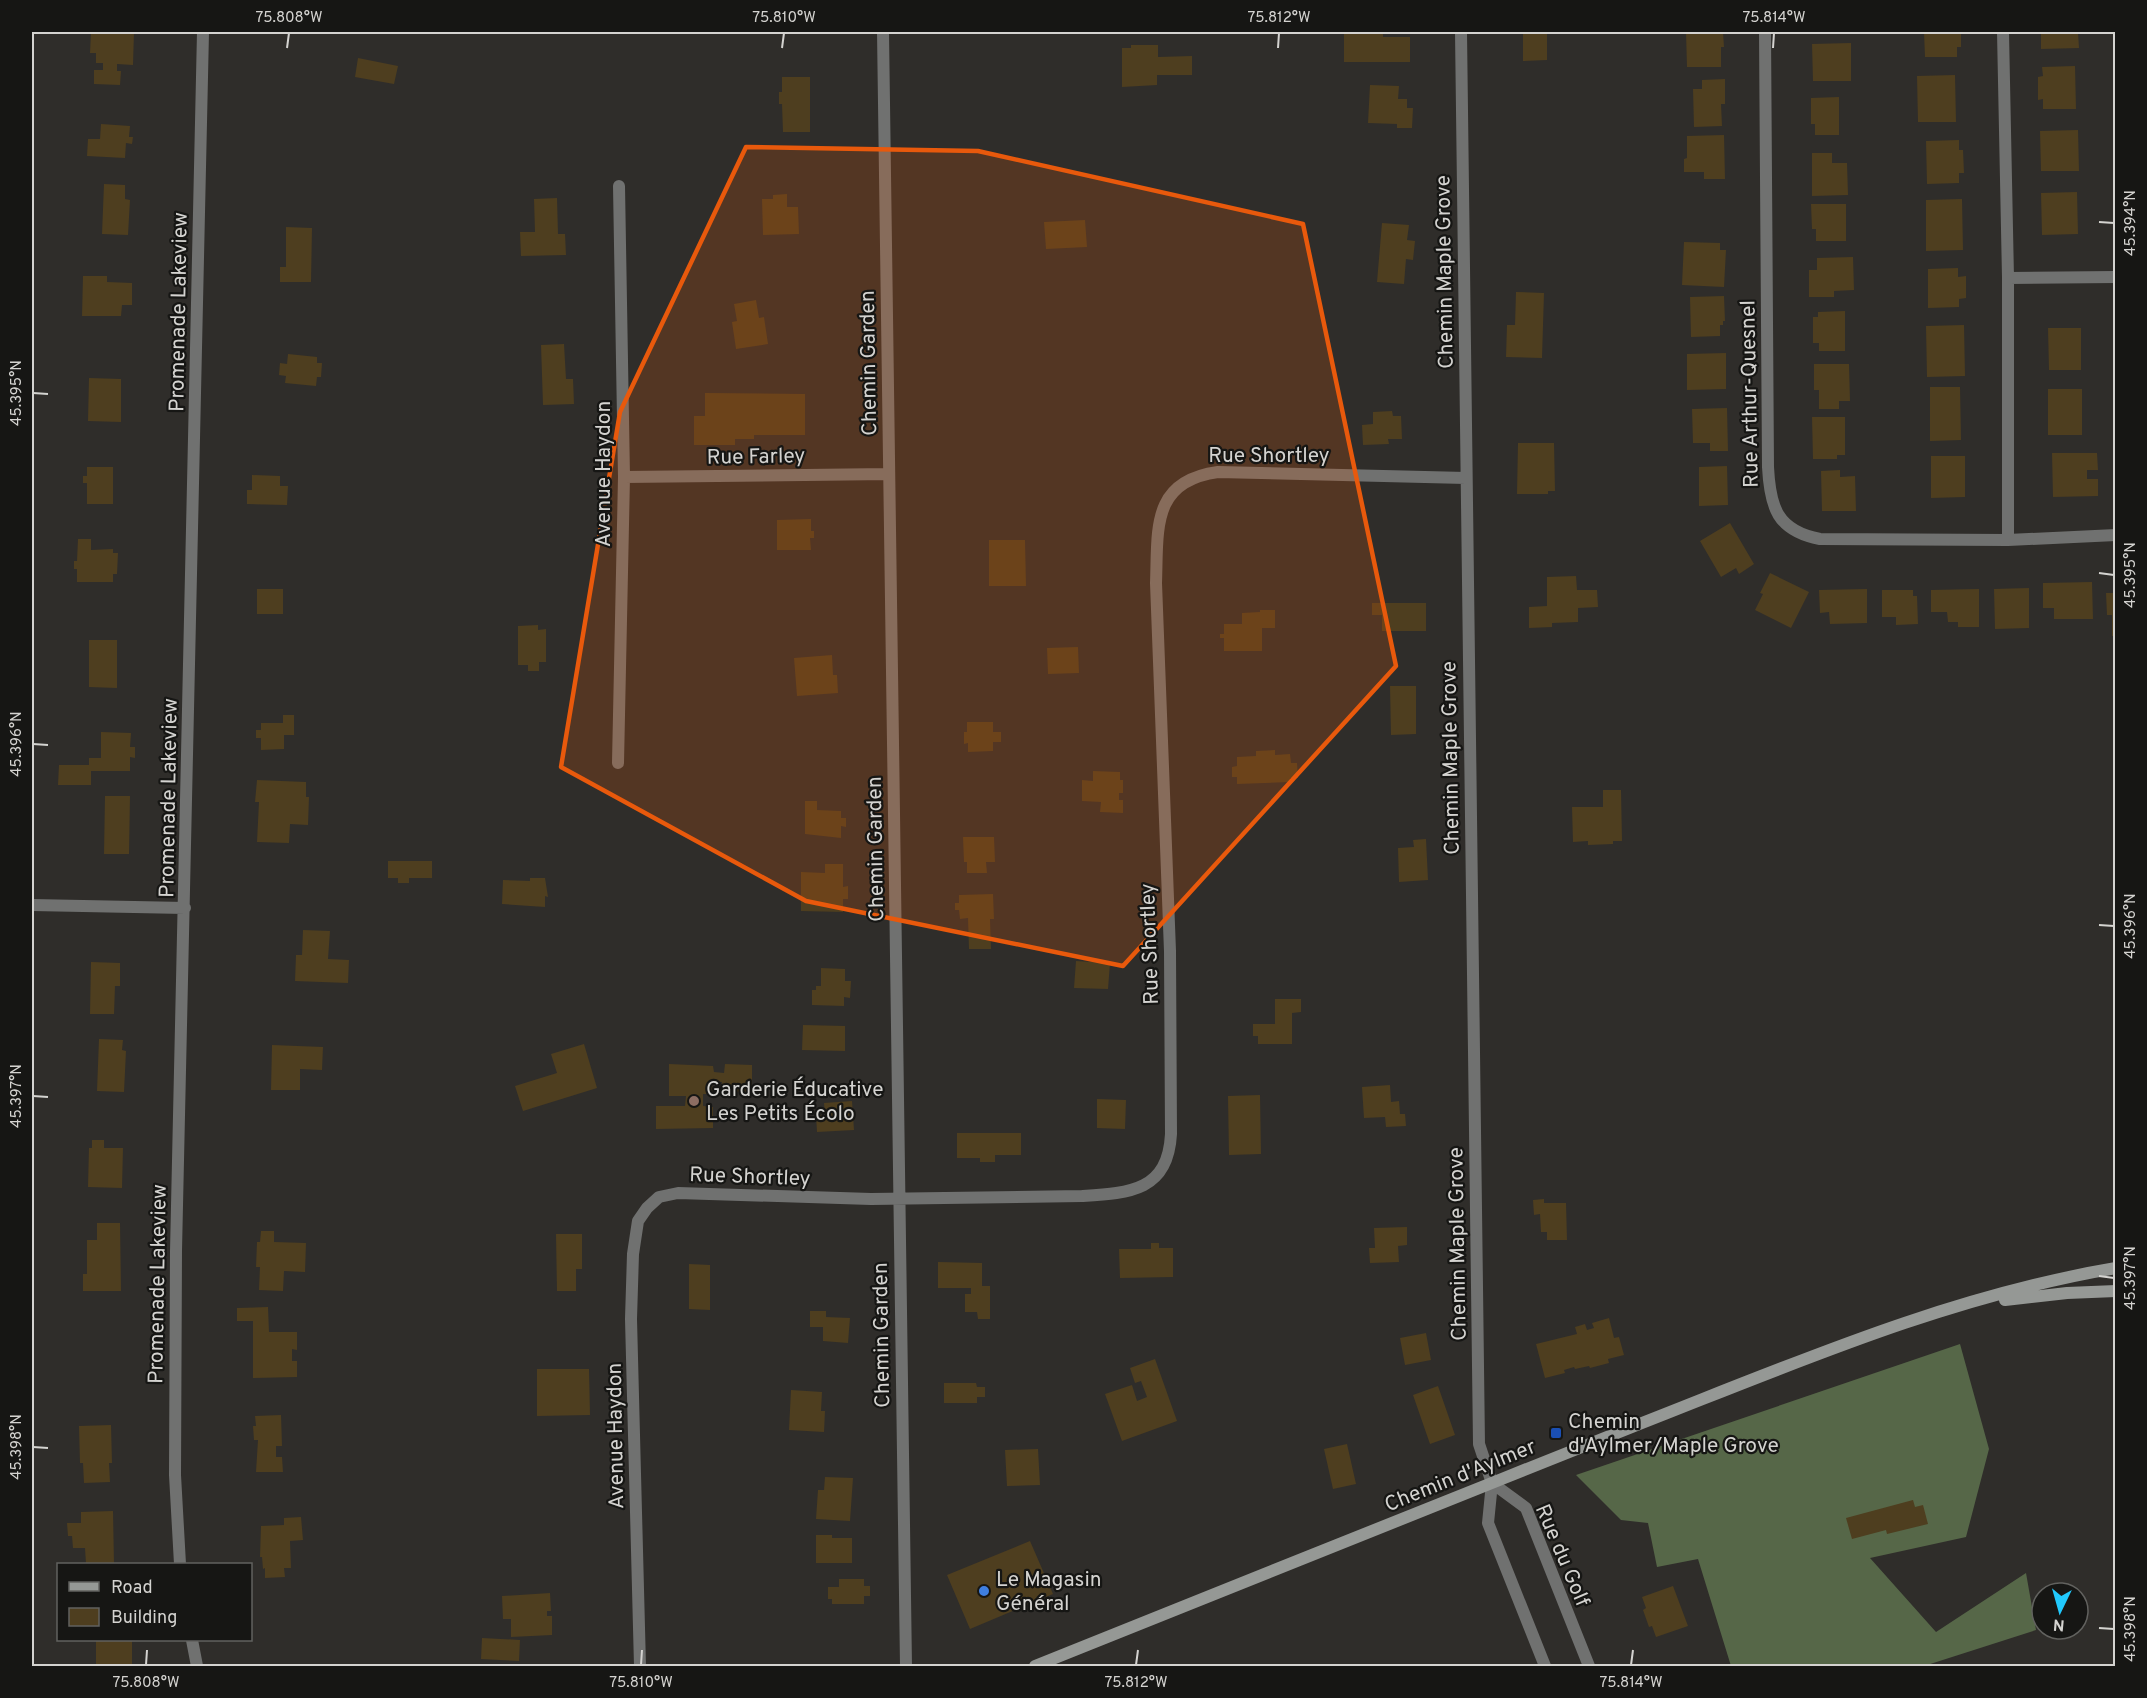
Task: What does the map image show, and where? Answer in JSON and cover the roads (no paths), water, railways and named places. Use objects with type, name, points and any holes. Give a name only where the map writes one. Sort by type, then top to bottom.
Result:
[{"type":"main road","name":"Chemin d'Aylmer","points":[[1035,1666],[1857,1339],[1934,1313],[2057,1280],[2115,1268]]},
{"type":"main road","name":"Chemin d'Aylmer","points":[[1971,1303],[2067,1293],[2115,1291]]},
{"type":"street","name":"Promenade Lakeview","points":[[180,1563],[175,1475],[176,1251],[203,32]]},
{"type":"street","name":"Chemin Garden","points":[[883,32],[906,1666]]},
{"type":"street","name":"Chemin Maple Grove","points":[[1461,32],[1479,1444],[1492,1483]]},
{"type":"street","name":"Rue Arthur-Quesnel","points":[[1765,32],[1768,467],[1769,490],[1773,507],[1791,530],[1820,539],[2008,540],[2115,535]]},
{"type":"street","points":[[2003,32],[2008,278],[2008,540]]},
{"type":"street","name":"Avenue Haydon","points":[[618,763],[624,477],[619,186]]},
{"type":"street","points":[[2008,278],[2115,278]]},
{"type":"street","name":"Rue Shortley","points":[[647,1208],[659,1197],[678,1193],[899,1198],[1111,1194],[1135,1190],[1149,1184],[1160,1173],[1166,1162],[1171,1134],[1170,951],[1156,583],[1158,529],[1164,507],[1171,494],[1183,482],[1197,474],[1218,472],[1466,478]]},
{"type":"street","name":"Rue Farley","points":[[624,477],[889,474]]},
{"type":"street","points":[[32,905],[185,908]]},
{"type":"street","name":"Avenue Haydon","points":[[640,1666],[631,1319],[635,1236],[639,1221],[647,1208]]},
{"type":"street","points":[[1492,1483],[1488,1523],[1545,1666]]},
{"type":"street","name":"Rue du Golf","points":[[1492,1483],[1526,1508],[1589,1666]]},
{"type":"street","points":[[192,1641],[197,1666]]},
{"type":"place","name":"Garderie Éducative Les Petits Écolo","points":[[694,1101]]},
{"type":"place","name":"Chemin d'Aylmer/Maple Grove","points":[[1556,1433]]},
{"type":"place","name":"Le Magasin Général","points":[[984,1591]]}]
